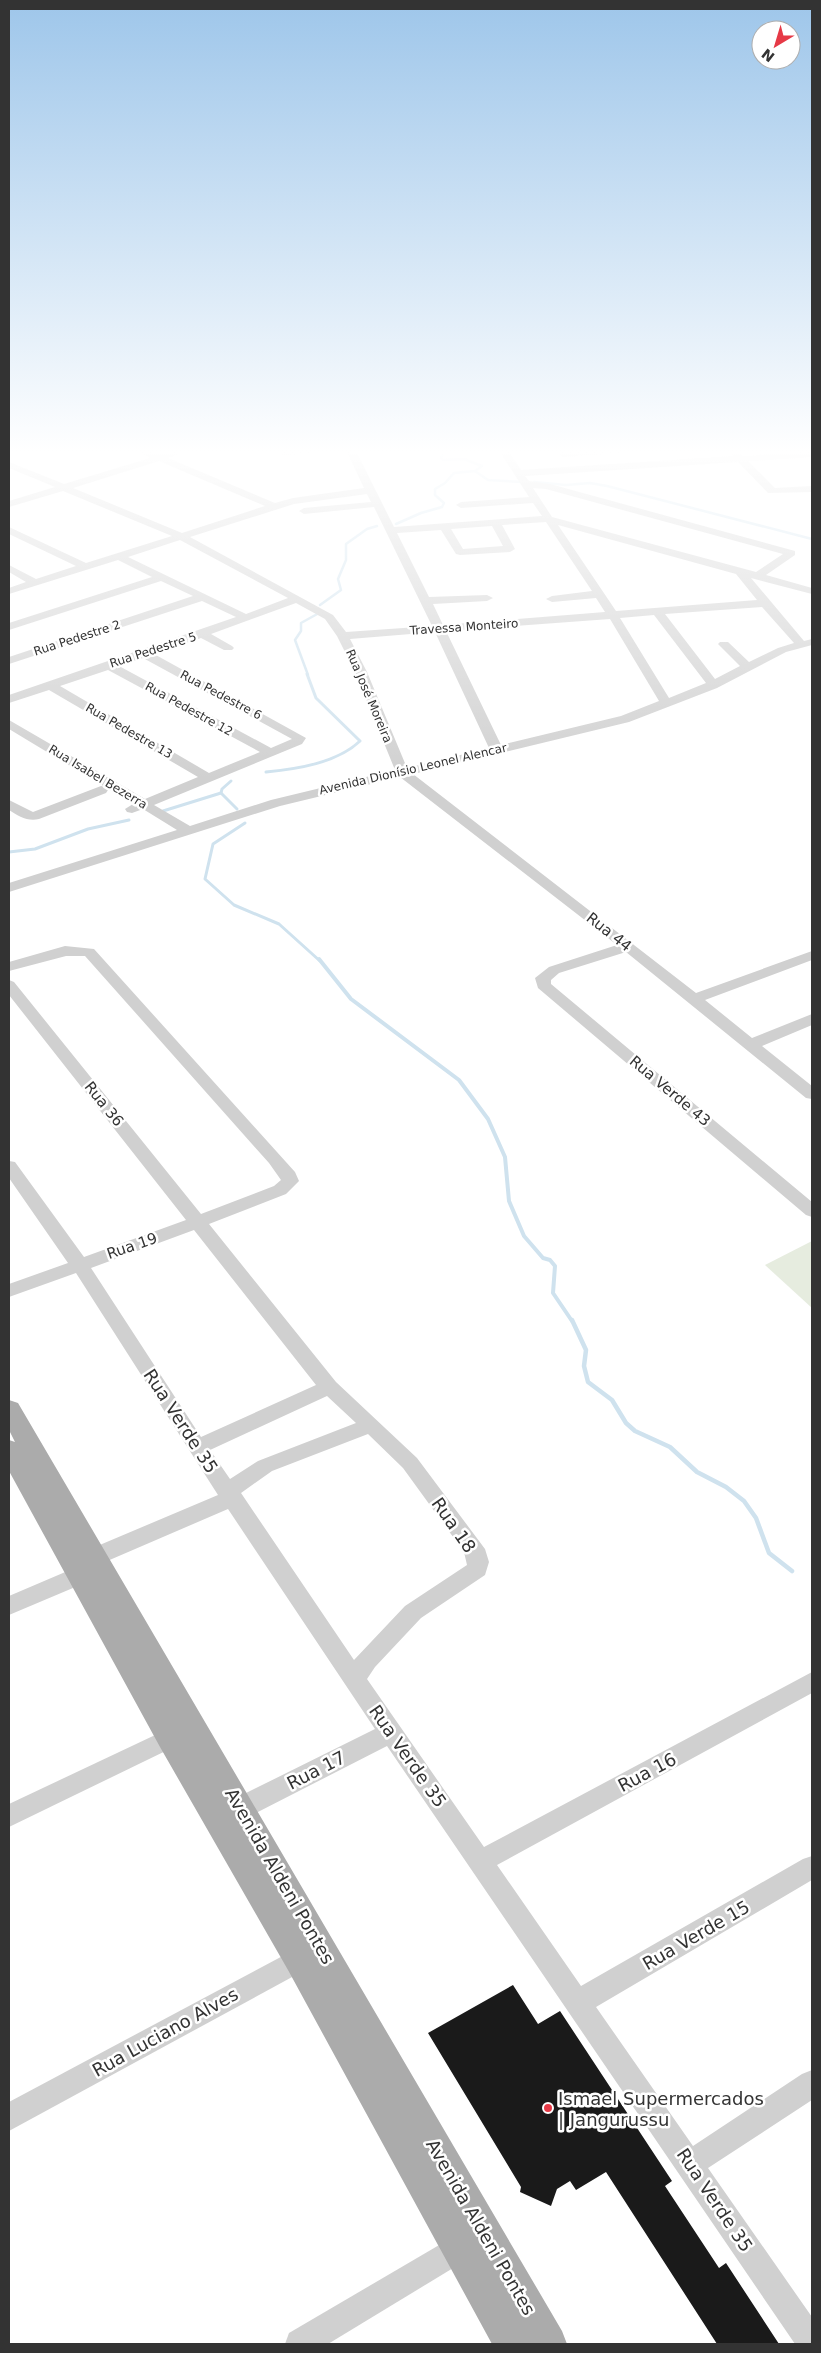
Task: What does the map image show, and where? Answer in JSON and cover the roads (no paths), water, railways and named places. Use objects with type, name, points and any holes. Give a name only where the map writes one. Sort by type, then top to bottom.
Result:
[{"type":"main road","name":"Avenida Aldeni Pontes","points":[[9,1409],[170,1738],[310,1953],[549,2344]]},
{"type":"main road","name":"Avenida Aldeni Pontes","points":[[9,1449],[241,1808],[310,1953],[458,2249],[512,2344]]},
{"type":"street","points":[[69,559],[86,567]]},
{"type":"street","points":[[9,591],[114,559]]},
{"type":"street","points":[[124,559],[244,617]]},
{"type":"street","name":"Rua José Moreira","points":[[223,559],[332,619],[361,672],[403,773]]},
{"type":"street","points":[[403,559],[464,678],[496,750]]},
{"type":"street","points":[[576,559],[613,615],[667,704]]},
{"type":"street","points":[[695,559],[812,591]]},
{"type":"street","points":[[758,576],[783,559]]},
{"type":"street","points":[[9,568],[35,583]]},
{"type":"street","points":[[740,571],[765,604],[809,643]]},
{"type":"street","points":[[9,627],[162,577]]},
{"type":"street","points":[[552,599],[599,594]]},
{"type":"street","name":"Rua Pedestre 2","points":[[9,661],[202,597]]},
{"type":"street","name":"Rua Pedestre 5","points":[[9,699],[202,634],[296,598]]},
{"type":"street","points":[[424,601],[486,598]]},
{"type":"street","name":"Travessa Monteiro","points":[[343,636],[765,604]]},
{"type":"street","points":[[656,612],[713,685]]},
{"type":"street","points":[[202,634],[228,648]]},
{"type":"street","name":"Avenida Dionísio Leonel Alencar","points":[[9,888],[173,834],[324,790],[403,773],[625,719],[713,685],[776,653],[809,643]]},
{"type":"street","points":[[724,644],[748,668]]},
{"type":"street","name":"Rua Pedestre 6","points":[[143,653],[300,737],[298,741],[269,752]]},
{"type":"street","name":"Rua Pedestre 12","points":[[108,665],[269,752]]},
{"type":"street","name":"Rua Pedestre 13","points":[[50,685],[208,778]]},
{"type":"street","name":"Rua Isabel Bezerra","points":[[9,724],[137,807],[173,834]]},
{"type":"street","name":"Rua Isabel Bezerra","points":[[9,735],[100,790],[187,830]]},
{"type":"street","points":[[137,807],[269,752]]},
{"type":"street","name":"Rua 44","points":[[403,773],[628,946],[750,1045],[810,1089]]},
{"type":"street","points":[[9,804],[24,814],[34,816],[100,790]]},
{"type":"street","name":"Rua Verde 43","points":[[628,946],[554,970],[543,978],[542,982],[547,989],[812,1211]]},
{"type":"street","name":"Rua 19","points":[[9,966],[51,954],[74,950],[89,952],[289,1176],[290,1181],[280,1190],[199,1222],[78,1264],[9,1291]]},
{"type":"street","points":[[693,1000],[809,959]]},
{"type":"street","name":"Rua 36","points":[[9,985],[199,1222]]},
{"type":"street","points":[[750,1045],[812,1019]]},
{"type":"street","name":"Rua Verde 35","points":[[9,1166],[78,1264],[197,1447],[354,1679],[579,2002],[812,2343]]},
{"type":"street","name":"Rua 18","points":[[199,1222],[329,1387],[390,1442],[410,1463],[474,1549],[478,1562],[477,1568],[471,1574],[413,1612],[367,1660],[354,1679]]},
{"type":"street","points":[[197,1447],[329,1387]]},
{"type":"street","points":[[9,1606],[230,1495],[265,1466],[285,1456],[370,1425]]},
{"type":"street","name":"Rua 16","points":[[481,1861],[812,1682]]},
{"type":"street","name":"Rua 17","points":[[241,1808],[391,1732]]},
{"type":"street","points":[[9,1816],[170,1738]]},
{"type":"street","name":"Rua Verde 15","points":[[579,2002],[812,1867]]},
{"type":"street","name":"Rua Luciano Alves","points":[[9,2117],[310,1953]]},
{"type":"street","points":[[690,2164],[812,2084]]},
{"type":"street","points":[[300,2344],[458,2249]]},
{"type":"waterway","points":[[320,605],[341,590],[338,579],[346,559]]},
{"type":"waterway","points":[[308,675],[295,640],[301,631],[301,623],[319,613]]},
{"type":"waterway","points":[[266,772],[316,764],[340,755],[360,741],[316,698],[307,674]]},
{"type":"waterway","points":[[221,793],[222,789],[231,781]]},
{"type":"waterway","points":[[163,811],[221,793]]},
{"type":"waterway","points":[[221,793],[237,809]]},
{"type":"waterway","points":[[9,852],[35,849],[88,829],[129,820]]},
{"type":"waterway","points":[[245,823],[213,844],[205,879],[234,905],[279,924],[320,961]]},
{"type":"waterway","points":[[319,959],[351,999],[459,1080],[488,1119],[505,1157],[509,1201],[524,1236],[543,1258],[550,1260],[555,1266],[553,1293],[572,1321]]},
{"type":"waterway","points":[[572,1320],[586,1350],[584,1366],[588,1382],[612,1400],[626,1423],[635,1431],[670,1447],[697,1472],[726,1487],[744,1501],[756,1518],[769,1553],[792,1571]]},
{"type":"place","name":"Ismael Supermercados | Jangurussu","points":[[548,2108]]}]
